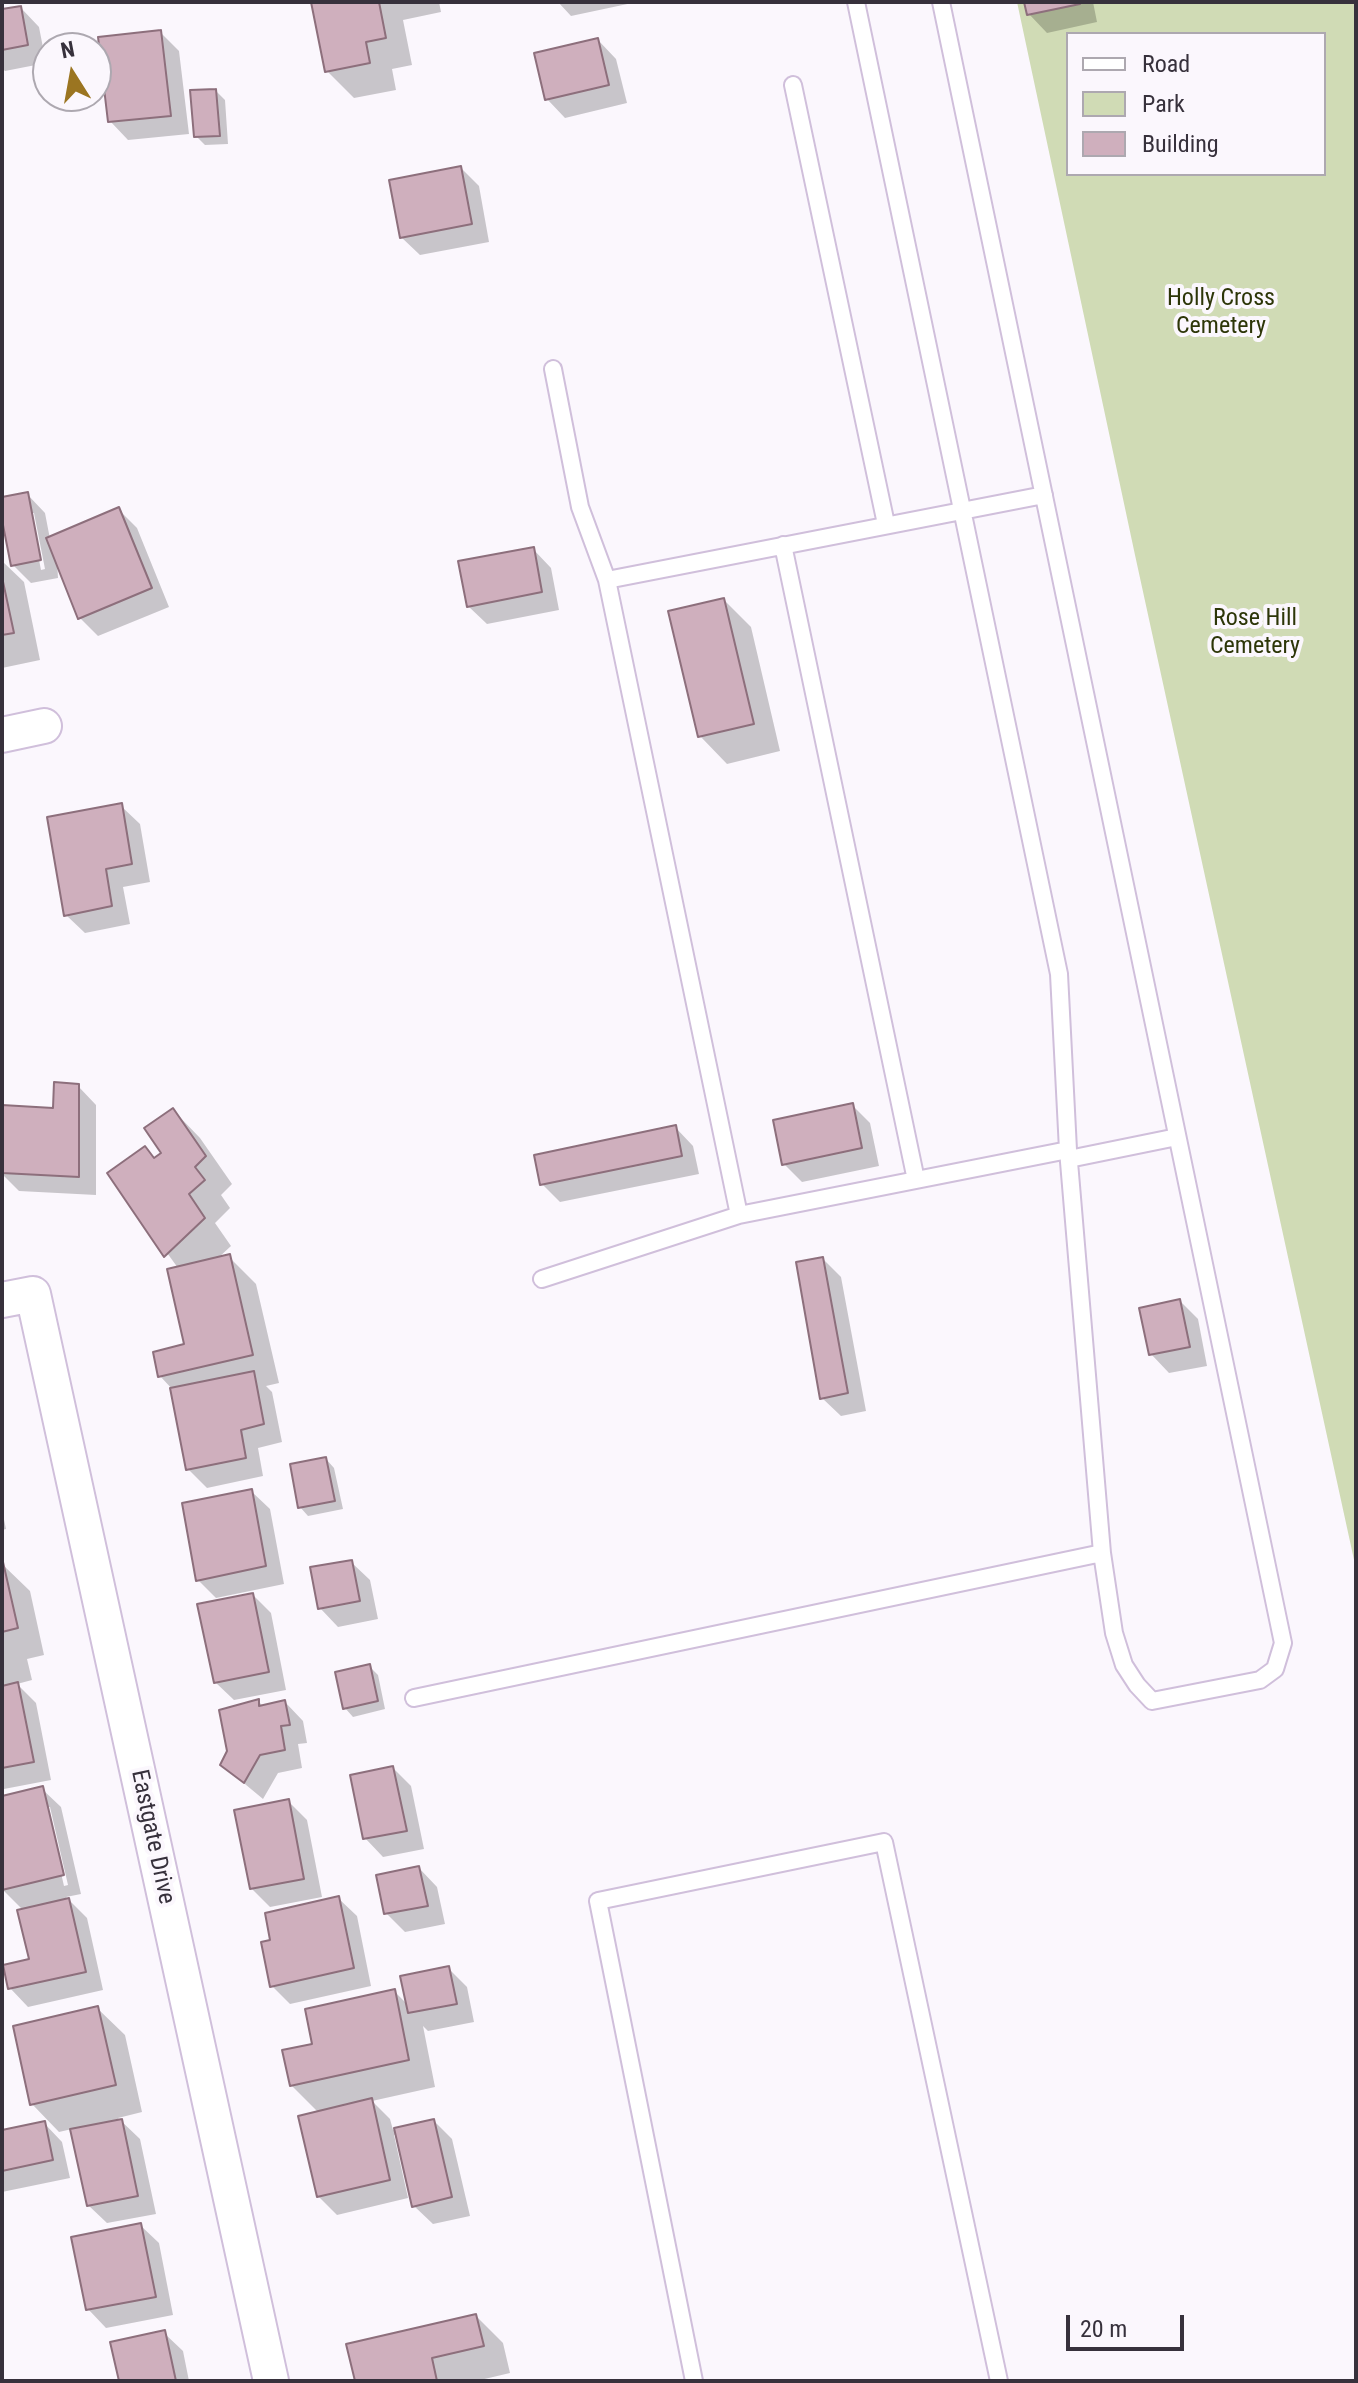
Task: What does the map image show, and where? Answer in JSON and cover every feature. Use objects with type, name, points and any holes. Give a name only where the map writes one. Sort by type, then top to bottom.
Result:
[{"type":"street","points":[[2,735],[44,726]]},
{"type":"street","name":"Eastgate Drive","points":[[18,1297],[271,2381]]},
{"type":"lane","points":[[856,2],[1059,974],[1068,1154],[1102,1553],[1114,1633],[1124,1665],[1152,1701],[1260,1680],[1275,1669],[1283,1643],[941,2]]},
{"type":"lane","points":[[793,85],[886,524]]},
{"type":"lane","points":[[553,369],[580,507],[607,580],[739,1215]]},
{"type":"lane","points":[[607,580],[1044,495]]},
{"type":"lane","points":[[783,545],[916,1180]]},
{"type":"lane","points":[[542,1279],[739,1215],[916,1180],[1177,1137]]},
{"type":"lane","points":[[414,1698],[1102,1553]]},
{"type":"lane","points":[[694,2381],[598,1901],[884,1842],[999,2381]]},
{"type":"green space","points":[[1017,2],[1356,2],[1356,1569],[1135,555]]},
{"type":"building","points":[[311,2],[379,2],[386,38],[366,42],[370,63],[325,72]]},
{"type":"building","points":[[1024,2],[1080,2],[1080,4],[1027,15]]},
{"type":"building","points":[[21,6],[28,45],[2,50],[2,9]]},
{"type":"building","points":[[161,30],[171,116],[108,122],[107,112],[112,112],[112,35]]},
{"type":"building","points":[[598,38],[609,85],[545,100],[534,53]]},
{"type":"building","points":[[216,89],[220,136],[194,137],[190,90]]},
{"type":"building","points":[[461,166],[472,224],[400,238],[389,180]]},
{"type":"building","points":[[28,492],[41,560],[11,566],[2,520],[2,497]]},
{"type":"building","points":[[119,507],[152,588],[78,619],[46,538]]},
{"type":"building","points":[[534,547],[542,592],[467,607],[458,561]]},
{"type":"building","points":[[2,577],[14,633],[2,635]]},
{"type":"building","points":[[724,598],[754,724],[698,737],[668,611]]},
{"type":"building","points":[[122,803],[132,864],[106,869],[112,906],[64,916],[47,817]]},
{"type":"building","points":[[54,1082],[79,1084],[79,1177],[2,1173],[2,1105],[53,1108]]},
{"type":"building","points":[[853,1103],[862,1148],[782,1165],[773,1120]]},
{"type":"building","points":[[173,1108],[206,1156],[195,1167],[205,1180],[189,1194],[205,1218],[164,1257],[107,1173],[145,1146],[154,1158],[161,1153],[144,1128]]},
{"type":"building","points":[[676,1125],[682,1156],[540,1185],[534,1155]]},
{"type":"building","points":[[230,1254],[253,1355],[158,1377],[153,1352],[184,1344],[167,1269]]},
{"type":"building","points":[[823,1257],[848,1393],[820,1399],[796,1262]]},
{"type":"building","points":[[1180,1299],[1190,1347],[1149,1355],[1139,1308]]},
{"type":"building","points":[[254,1371],[264,1424],[241,1430],[246,1458],[186,1470],[170,1388]]},
{"type":"building","points":[[326,1457],[335,1501],[298,1508],[290,1464]]},
{"type":"building","points":[[252,1489],[266,1566],[196,1581],[182,1503]]},
{"type":"building","points":[[352,1560],[360,1601],[318,1609],[310,1567]]},
{"type":"building","points":[[2,1562],[18,1628],[2,1632]]},
{"type":"building","points":[[253,1593],[269,1672],[214,1683],[197,1604]]},
{"type":"building","points":[[370,1664],[378,1701],[343,1709],[335,1672]]},
{"type":"building","points":[[18,1682],[34,1762],[2,1768],[2,1686]]},
{"type":"building","points":[[259,1699],[259,1706],[285,1700],[290,1725],[281,1726],[285,1750],[260,1755],[244,1783],[220,1765],[227,1751],[219,1710]]},
{"type":"building","points":[[393,1766],[407,1831],[363,1839],[350,1775]]},
{"type":"building","points":[[43,1786],[64,1875],[2,1890],[2,1796]]},
{"type":"building","points":[[289,1799],[304,1879],[250,1889],[234,1810]]},
{"type":"building","points":[[419,1866],[428,1906],[384,1914],[376,1875]]},
{"type":"building","points":[[339,1896],[354,1968],[270,1987],[261,1942],[270,1940],[265,1913]]},
{"type":"building","points":[[69,1898],[86,1972],[8,1989],[3,1965],[29,1959],[17,1910]]},
{"type":"building","points":[[449,1966],[457,2004],[408,2013],[400,1976]]},
{"type":"building","points":[[395,1989],[409,2060],[290,2086],[282,2050],[312,2044],[305,2009]]},
{"type":"building","points":[[98,2006],[116,2085],[30,2105],[13,2026]]},
{"type":"building","points":[[372,2098],[390,2180],[317,2197],[298,2116]]},
{"type":"building","points":[[122,2119],[138,2196],[87,2206],[70,2129]]},
{"type":"building","points":[[434,2119],[452,2197],[412,2207],[394,2128]]},
{"type":"building","points":[[45,2121],[53,2160],[2,2171],[2,2130]]},
{"type":"building","points":[[141,2223],[156,2297],[86,2310],[71,2237]]},
{"type":"building","points":[[476,2314],[484,2346],[432,2358],[437,2381],[355,2381],[346,2344]]},
{"type":"building","points":[[165,2330],[176,2381],[119,2381],[110,2342]]},
{"type":"park label","name":"Holly Cross Cemetery","points":[[1221,313]]},
{"type":"park label","name":"Rose Hill Cemetery","points":[[1255,633]]}]
